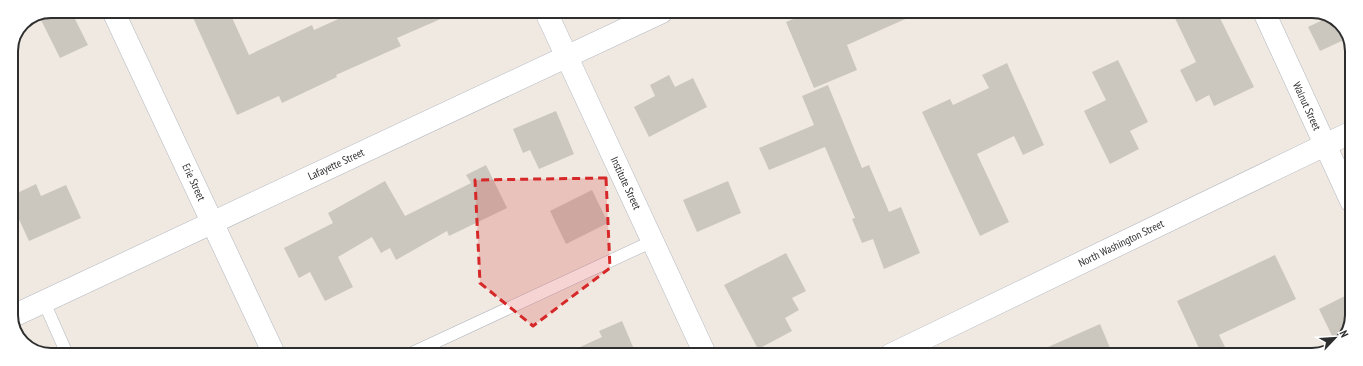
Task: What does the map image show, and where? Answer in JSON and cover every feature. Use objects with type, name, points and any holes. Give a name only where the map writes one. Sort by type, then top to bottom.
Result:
[{"type":"street","name":"Erie Street","points":[[116,18],[271,348]]},
{"type":"street","name":"Institute Street","points":[[549,18],[702,348]]},
{"type":"street","name":"Lafayette Street","points":[[18,314],[649,18]]},
{"type":"street","name":"Walnut Street","points":[[1267,18],[1345,188]]},
{"type":"street","name":"North Washington Street","points":[[904,348],[1345,135]]},
{"type":"lane","points":[[423,348],[653,241]]},
{"type":"lane","points":[[44,302],[64,348]]},
{"type":"highlighted area","points":[[606,178],[610,268],[533,326],[480,283],[475,180]]},
{"type":"building","points":[[51,18],[74,18],[88,45],[60,58],[41,20]]},
{"type":"building","points":[[193,18],[232,18],[249,55],[312,25],[314,30],[341,18],[443,18],[397,38],[401,46],[336,75],[337,77],[282,103],[279,96],[237,115]]},
{"type":"building","points":[[796,18],[908,18],[847,45],[857,70],[814,88],[786,22]]},
{"type":"building","points":[[1175,18],[1220,18],[1254,87],[1214,106],[1209,95],[1196,102],[1180,70],[1196,62]]},
{"type":"building","points":[[1323,20],[1337,29],[1343,40],[1320,51],[1308,27]]},
{"type":"building","points":[[1118,60],[1148,122],[1130,131],[1139,149],[1110,164],[1084,111],[1106,100],[1092,72]]},
{"type":"building","points":[[1007,63],[1044,145],[1023,155],[1014,136],[977,154],[1009,222],[980,236],[922,112],[950,99],[953,105],[989,88],[982,75]]},
{"type":"building","points":[[669,75],[675,87],[693,78],[707,107],[649,137],[634,107],[655,96],[650,85]]},
{"type":"building","points":[[828,85],[862,168],[869,165],[889,212],[901,207],[920,253],[884,269],[873,239],[862,243],[852,219],[855,218],[825,147],[769,170],[759,148],[814,125],[802,96]]},
{"type":"building","points":[[556,111],[574,154],[539,169],[530,150],[523,153],[513,129]]},
{"type":"building","points":[[486,165],[507,208],[449,236],[447,231],[396,260],[390,248],[381,253],[372,237],[338,257],[353,287],[325,301],[310,272],[299,278],[284,248],[333,223],[328,213],[385,181],[405,216],[471,183],[466,175]]},
{"type":"building","points":[[728,181],[741,213],[697,232],[683,200]]},
{"type":"building","points":[[36,184],[41,196],[66,185],[81,218],[29,241],[18,217],[18,193]]},
{"type":"building","points":[[592,190],[608,223],[566,244],[550,211]]},
{"type":"building","points":[[786,253],[806,291],[792,298],[799,310],[785,318],[792,331],[757,348],[724,285]]},
{"type":"building","points":[[1275,255],[1296,299],[1219,335],[1226,348],[1199,348],[1177,301]]},
{"type":"building","points":[[1345,296],[1344,324],[1334,339],[1319,309]]},
{"type":"building","points":[[622,321],[633,348],[578,348],[602,337],[599,331]]},
{"type":"building","points":[[1100,324],[1110,348],[1046,348]]}]
